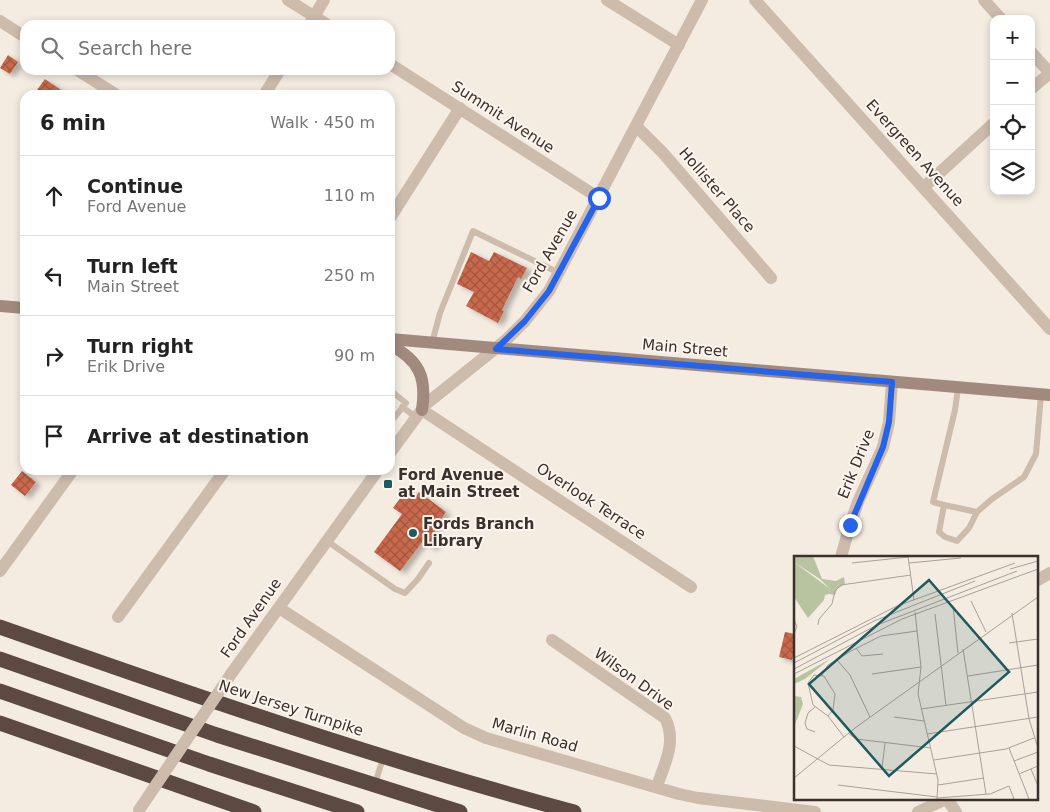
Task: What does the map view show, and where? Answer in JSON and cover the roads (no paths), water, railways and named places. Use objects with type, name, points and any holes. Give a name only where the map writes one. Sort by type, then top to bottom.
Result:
[{"type":"highway","name":"New Jersey Turnpike","points":[[0,627],[224,705],[383,756],[574,812]]},
{"type":"highway","points":[[0,660],[217,735],[460,812]]},
{"type":"highway","points":[[0,691],[209,764],[356,812]]},
{"type":"highway","points":[[0,722],[254,812]]},
{"type":"main road","points":[[0,306],[20,308]]},
{"type":"main road","name":"Main Street","points":[[395,339],[1045,395]]},
{"type":"main road","points":[[395,348],[407,356],[418,367],[424,386],[419,413]]},
{"type":"street","points":[[288,0],[310,20]]},
{"type":"street","points":[[312,20],[324,0]]},
{"type":"street","points":[[607,0],[679,45]]},
{"type":"street","name":"Ford Avenue","points":[[395,442],[439,393],[496,349],[535,309],[549,291],[702,0]]},
{"type":"street","name":"Evergreen Avenue","points":[[756,0],[1050,329]]},
{"type":"street","points":[[984,0],[997,15]]},
{"type":"street","points":[[0,21],[20,34]]},
{"type":"street","points":[[1035,56],[1050,73],[1035,86]]},
{"type":"street","name":"Summit Avenue","points":[[395,67],[599,198]]},
{"type":"street","points":[[85,75],[109,90]]},
{"type":"street","points":[[267,90],[277,75]]},
{"type":"street","points":[[395,210],[460,108]]},
{"type":"street","name":"Hollister Place","points":[[636,126],[663,153],[771,278]]},
{"type":"street","points":[[924,187],[990,127]]},
{"type":"street","name":"Erik Drive","points":[[841,556],[858,502],[883,447],[889,422],[892,382]]},
{"type":"street","name":"Overlook Terrace","points":[[419,413],[691,587]]},
{"type":"street","points":[[0,571],[69,475]]},
{"type":"street","points":[[118,617],[221,475]]},
{"type":"street","name":"Ford Avenue","points":[[138,811],[231,674],[374,475]]},
{"type":"street","points":[[1038,580],[1050,574]]},
{"type":"street","name":"Marlin Road","points":[[279,608],[464,728],[486,738],[698,798],[810,807]]},
{"type":"street","name":"Wilson Drive","points":[[552,640],[665,718],[670,728],[671,746],[657,786]]},
{"type":"street","points":[[918,812],[944,800]]},
{"type":"street","points":[[947,800],[956,812]]},
{"type":"lane","points":[[432,343],[440,313],[473,231],[559,273]]},
{"type":"lane","points":[[958,388],[955,410],[933,502],[977,512]]},
{"type":"lane","points":[[395,394],[406,403],[395,416]]},
{"type":"lane","points":[[944,505],[939,532],[945,537],[957,541],[969,528],[977,512],[1024,477],[1036,454],[1045,395]]},
{"type":"lane","points":[[402,407],[419,413]]},
{"type":"lane","points":[[327,541],[396,590],[404,593],[418,579],[429,563]]},
{"type":"lane","points":[[374,785],[383,756]]},
{"type":"place","name":"Ford Avenue at Main Street","points":[[388,484]]},
{"type":"place","name":"Fords Branch Library","points":[[413,533]]}]
